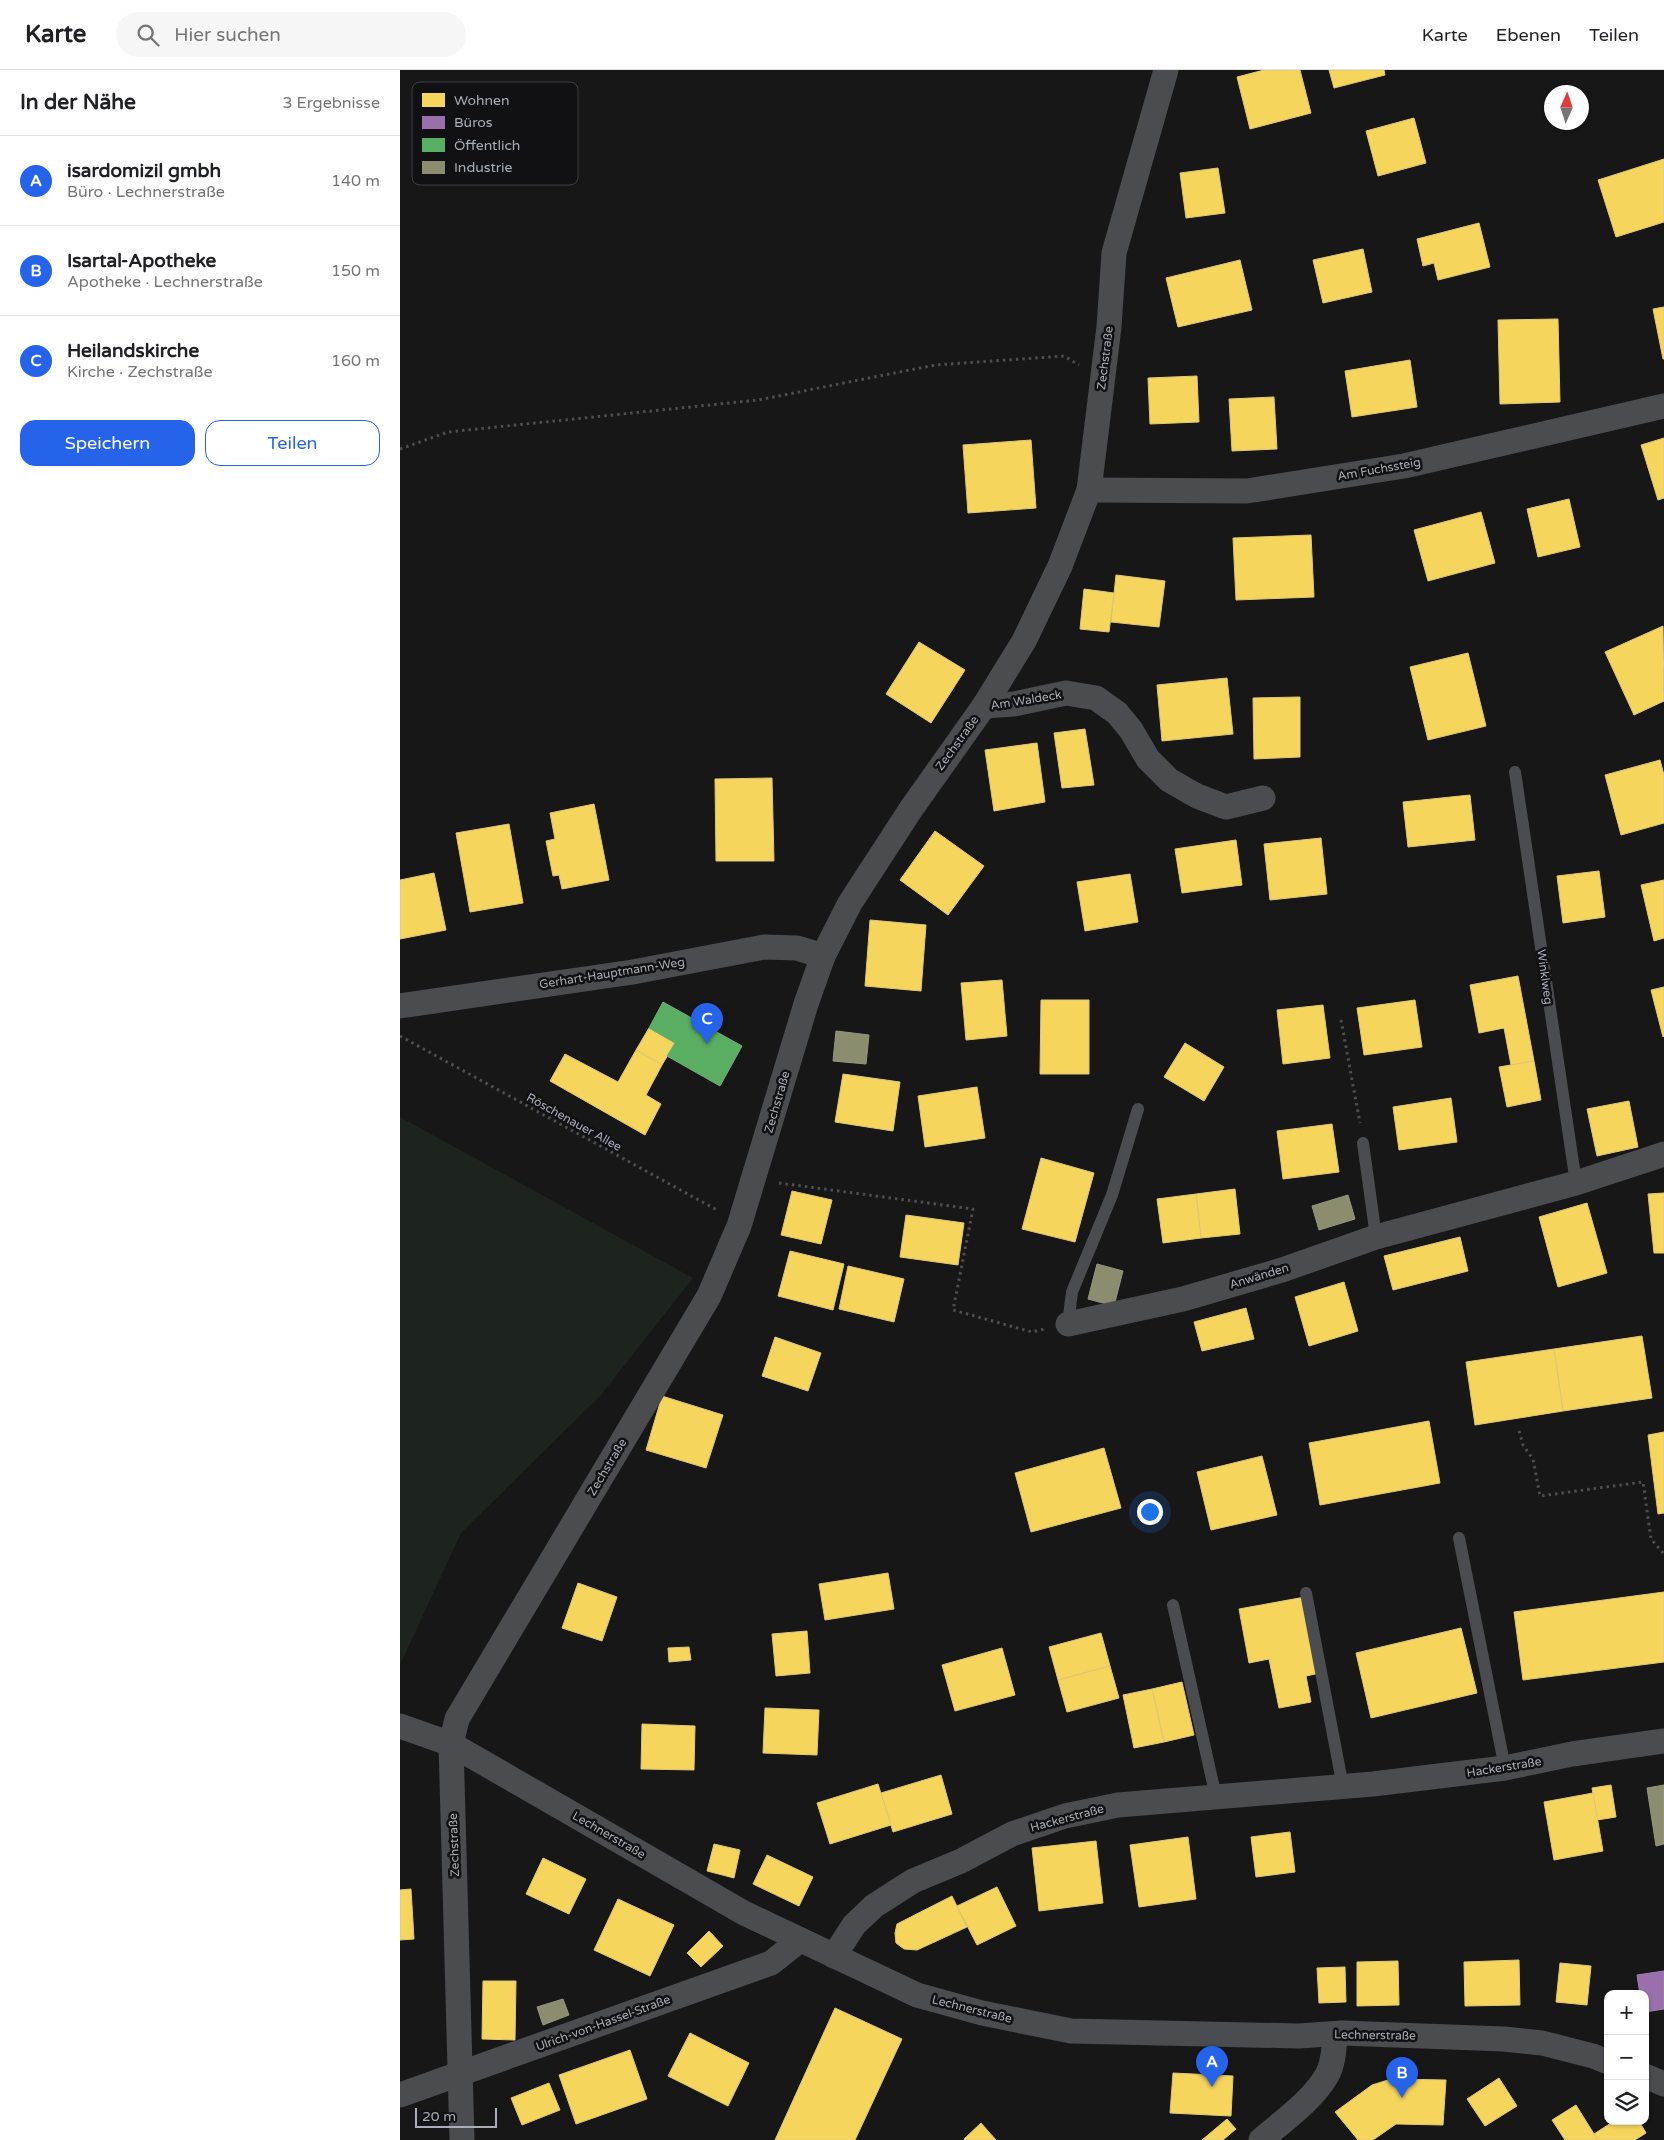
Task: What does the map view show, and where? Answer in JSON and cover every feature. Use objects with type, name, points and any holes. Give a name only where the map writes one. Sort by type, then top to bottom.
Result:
[{"type":"street","name":"Zechstraße","points":[[462,2140],[451,1744],[457,1719],[709,1296],[739,1226],[806,1004],[823,956],[850,903],[911,808],[984,706],[1024,641],[1060,566],[1089,490],[1109,327],[1114,253],[1166,70]]},
{"type":"street","name":"Am Fuchssteig","points":[[1089,490],[1247,491],[1404,466],[1664,406]]},
{"type":"street","name":"Am Waldeck","points":[[984,706],[1014,704],[1066,693],[1096,698],[1117,713],[1131,730],[1148,759],[1169,780],[1198,796],[1226,807],[1263,798]]},
{"type":"street","name":"Gerhart-Hauptmann-Weg","points":[[400,1006],[633,972],[764,947],[797,948],[823,956]]},
{"type":"street","name":"Anwänden","points":[[1068,1324],[1183,1299],[1282,1270],[1376,1237],[1576,1183],[1664,1154]]},
{"type":"street","name":"Lechnerstraße","points":[[400,1726],[451,1744],[744,1913],[917,1995],[982,2013],[1071,2031],[1299,2036],[1335,2034],[1504,2039],[1542,2043],[1604,2061]]},
{"type":"street","name":"Hackerstraße","points":[[834,1956],[854,1925],[874,1906],[913,1882],[961,1861],[1012,1834],[1065,1816],[1118,1804],[1343,1787],[1505,1768],[1572,1754],[1664,1741]]},
{"type":"street","name":"Ulrich-von-Hassel-Straße","points":[[400,2095],[771,1963],[800,1940]]},
{"type":"street","points":[[1261,2140],[1304,2103],[1328,2075],[1334,2053],[1335,2034]]},
{"type":"street","points":[[1649,2078],[1664,2084]]},
{"type":"lane","name":"Winklweg","points":[[1515,772],[1576,1183]]},
{"type":"lane","points":[[1068,1324],[1072,1292],[1112,1195],[1138,1109]]},
{"type":"lane","points":[[1363,1143],[1376,1237]]},
{"type":"lane","points":[[1459,1538],[1505,1768]]},
{"type":"lane","points":[[1306,1594],[1343,1787]]},
{"type":"lane","points":[[1173,1605],[1216,1797]]},
{"type":"path","points":[[400,449],[448,432],[758,400],[934,365],[1064,356],[1103,379]]},
{"type":"path","points":[[1341,1020],[1363,1143]]},
{"type":"path","name":"Röschenauer Allee","points":[[400,1036],[711,1206],[739,1226]]},
{"type":"path","points":[[754,1179],[973,1209],[953,1310],[1032,1332],[1068,1324]]},
{"type":"path","points":[[1519,1432],[1523,1445],[1533,1459],[1540,1496],[1643,1482],[1651,1539],[1664,1554]]},
{"type":"shaded area","points":[[400,1117],[693,1278],[601,1395],[461,1533],[400,1665]]},
{"type":"building: Wohnen","points":[[1264,70],[1300,70],[1311,113],[1250,129],[1237,77]]},
{"type":"building: Wohnen","points":[[1329,70],[1384,70],[1385,75],[1334,88]]},
{"type":"building: Wohnen","points":[[1414,118],[1426,163],[1378,176],[1366,131]]},
{"type":"building: Wohnen","points":[[1664,159],[1664,222],[1616,237],[1598,180]]},
{"type":"building: Wohnen","points":[[1218,168],[1225,213],[1186,218],[1180,173]]},
{"type":"building: Wohnen","points":[[1479,223],[1490,267],[1438,280],[1434,263],[1423,266],[1417,239]]},
{"type":"building: Wohnen","points":[[1363,249],[1372,292],[1323,303],[1313,260]]},
{"type":"building: Wohnen","points":[[1240,260],[1252,310],[1178,327],[1166,278]]},
{"type":"building: Wohnen","points":[[1664,307],[1664,359],[1663,359],[1653,309]]},
{"type":"building: Wohnen","points":[[1558,319],[1560,402],[1500,404],[1498,320]]},
{"type":"building: Wohnen","points":[[1410,360],[1417,407],[1352,417],[1345,371]]},
{"type":"building: Wohnen","points":[[1197,376],[1199,422],[1150,424],[1148,378]]},
{"type":"building: Wohnen","points":[[1274,397],[1277,449],[1232,451],[1229,399]]},
{"type":"building: Wohnen","points":[[1664,438],[1664,498],[1658,500],[1641,445]]},
{"type":"building: Wohnen","points":[[1031,440],[1036,508],[968,513],[963,445]]},
{"type":"building: Wohnen","points":[[1569,499],[1580,547],[1538,557],[1527,509]]},
{"type":"building: Wohnen","points":[[1481,512],[1495,563],[1428,581],[1414,530]]},
{"type":"building: Wohnen","points":[[1311,535],[1314,597],[1236,600],[1233,538]]},
{"type":"building: Wohnen","points":[[1116,575],[1165,581],[1159,627],[1111,622]]},
{"type":"building: Wohnen","points":[[1084,589],[1114,593],[1109,632],[1080,629]]},
{"type":"building: Wohnen","points":[[1663,626],[1664,701],[1634,715],[1605,652]]},
{"type":"building: Wohnen","points":[[919,642],[965,670],[931,723],[886,694]]},
{"type":"building: Wohnen","points":[[1468,653],[1486,726],[1428,740],[1410,667]]},
{"type":"building: Wohnen","points":[[1227,678],[1233,734],[1162,741],[1157,685]]},
{"type":"building: Wohnen","points":[[1300,697],[1300,757],[1254,759],[1253,698]]},
{"type":"building: Wohnen","points":[[1085,729],[1094,785],[1062,788],[1054,733]]},
{"type":"building: Wohnen","points":[[1037,743],[1045,802],[994,811],[985,750]]},
{"type":"building: Wohnen","points":[[1660,760],[1664,775],[1664,823],[1621,835],[1605,775]]},
{"type":"building: Wohnen","points":[[772,778],[774,861],[716,861],[715,779]]},
{"type":"building: Wohnen","points":[[1470,795],[1475,840],[1408,847],[1403,802]]},
{"type":"building: Wohnen","points":[[594,804],[609,880],[562,889],[559,875],[553,876],[546,841],[555,839],[550,813]]},
{"type":"building: Wohnen","points":[[509,824],[523,903],[470,912],[456,833]]},
{"type":"building: Wohnen","points":[[935,831],[984,866],[948,915],[900,880]]},
{"type":"building: Wohnen","points":[[1321,838],[1327,894],[1270,900],[1264,844]]},
{"type":"building: Wohnen","points":[[1236,840],[1242,885],[1182,893],[1175,849]]},
{"type":"building: Wohnen","points":[[1599,871],[1605,917],[1563,923],[1557,876]]},
{"type":"building: Wohnen","points":[[434,873],[446,930],[400,939],[400,880]]},
{"type":"building: Wohnen","points":[[1130,874],[1138,922],[1085,931],[1077,882]]},
{"type":"building: Wohnen","points":[[1664,880],[1664,938],[1654,941],[1641,885]]},
{"type":"building: Wohnen","points":[[870,920],[926,925],[921,991],[865,986]]},
{"type":"building: Wohnen","points":[[1518,976],[1534,1061],[1511,1065],[1504,1028],[1479,1033],[1470,985]]},
{"type":"building: Wohnen","points":[[1002,980],[1007,1036],[966,1040],[961,983]]},
{"type":"building: Wohnen","points":[[1664,987],[1664,1036],[1663,1037],[1651,990]]},
{"type":"building: Wohnen","points":[[1041,1000],[1089,1000],[1089,1074],[1040,1074]]},
{"type":"building: Wohnen","points":[[1415,1000],[1422,1047],[1364,1055],[1357,1008]]},
{"type":"building: Wohnen","points":[[1323,1005],[1330,1058],[1283,1064],[1277,1010]]},
{"type":"building: Wohnen","points":[[649,1028],[675,1043],[662,1065],[636,1050]]},
{"type":"building: Wohnen","points":[[1185,1043],[1224,1067],[1204,1101],[1164,1077]]},
{"type":"building: Wohnen","points":[[636,1050],[662,1065],[646,1095],[661,1104],[645,1135],[550,1081],[565,1054],[618,1082]]},
{"type":"building: Wohnen","points":[[1534,1061],[1541,1100],[1507,1107],[1499,1067]]},
{"type":"building: Wohnen","points":[[843,1074],[900,1082],[893,1131],[835,1122]]},
{"type":"building: Wohnen","points":[[977,1087],[985,1138],[925,1147],[918,1096]]},
{"type":"building: Wohnen","points":[[1451,1098],[1457,1142],[1399,1150],[1393,1107]]},
{"type":"building: Wohnen","points":[[1629,1101],[1638,1147],[1597,1156],[1587,1109]]},
{"type":"building: Wohnen","points":[[1332,1124],[1339,1172],[1283,1179],[1277,1131]]},
{"type":"building: Wohnen","points":[[1041,1158],[1094,1173],[1075,1242],[1022,1229]]},
{"type":"building: Wohnen","points":[[1235,1189],[1240,1234],[1201,1238],[1196,1194]]},
{"type":"building: Wohnen","points":[[792,1191],[832,1200],[821,1244],[781,1235]]},
{"type":"building: Wohnen","points":[[1664,1193],[1664,1253],[1654,1253],[1648,1194]]},
{"type":"building: Wohnen","points":[[1196,1194],[1201,1238],[1163,1243],[1157,1199]]},
{"type":"building: Wohnen","points":[[1587,1203],[1607,1273],[1558,1287],[1539,1217]]},
{"type":"building: Wohnen","points":[[906,1215],[964,1223],[958,1265],[900,1257]]},
{"type":"building: Wohnen","points":[[1460,1237],[1468,1271],[1393,1290],[1384,1256]]},
{"type":"building: Wohnen","points":[[790,1251],[844,1264],[833,1310],[778,1296]]},
{"type":"building: Wohnen","points":[[848,1266],[904,1279],[894,1322],[839,1309]]},
{"type":"building: Wohnen","points":[[1344,1282],[1358,1331],[1309,1346],[1295,1297]]},
{"type":"building: Wohnen","points":[[1246,1308],[1254,1339],[1202,1351],[1194,1322]]},
{"type":"building: Wohnen","points":[[1642,1336],[1652,1398],[1563,1411],[1554,1349]]},
{"type":"building: Wohnen","points":[[775,1337],[821,1353],[808,1391],[762,1376]]},
{"type":"building: Wohnen","points":[[1554,1349],[1563,1411],[1475,1425],[1466,1362]]},
{"type":"building: Wohnen","points":[[662,1396],[723,1415],[706,1468],[646,1450]]},
{"type":"building: Wohnen","points":[[1429,1421],[1440,1483],[1320,1505],[1309,1443]]},
{"type":"building: Wohnen","points":[[1664,1432],[1664,1513],[1658,1514],[1648,1435]]},
{"type":"building: Wohnen","points":[[1104,1448],[1121,1508],[1031,1532],[1015,1473]]},
{"type":"building: Wohnen","points":[[1262,1456],[1277,1515],[1211,1530],[1197,1472]]},
{"type":"building: Wohnen","points":[[888,1573],[894,1609],[825,1620],[819,1584]]},
{"type":"building: Wohnen","points":[[578,1583],[617,1597],[602,1641],[562,1628]]},
{"type":"building: Wohnen","points":[[1664,1592],[1664,1662],[1523,1680],[1514,1612]]},
{"type":"building: Wohnen","points":[[1305,1597],[1320,1673],[1306,1676],[1311,1702],[1279,1708],[1269,1659],[1249,1663],[1239,1609]]},
{"type":"building: Wohnen","points":[[1461,1628],[1477,1693],[1371,1718],[1356,1653]]},
{"type":"building: Wohnen","points":[[807,1631],[810,1673],[776,1676],[772,1634]]},
{"type":"building: Wohnen","points":[[1101,1633],[1110,1666],[1058,1680],[1049,1647]]},
{"type":"building: Wohnen","points":[[689,1647],[691,1660],[669,1662],[668,1648]]},
{"type":"building: Wohnen","points":[[1002,1648],[1015,1695],[955,1711],[942,1665]]},
{"type":"building: Wohnen","points":[[1110,1666],[1119,1698],[1067,1712],[1058,1680]]},
{"type":"building: Wohnen","points":[[1182,1682],[1194,1735],[1164,1742],[1152,1689]]},
{"type":"building: Wohnen","points":[[1152,1689],[1164,1742],[1134,1748],[1123,1695]]},
{"type":"building: Wohnen","points":[[765,1708],[819,1710],[817,1755],[763,1753]]},
{"type":"building: Wohnen","points":[[642,1724],[695,1726],[694,1770],[641,1769]]},
{"type":"building: Wohnen","points":[[941,1775],[952,1814],[893,1832],[881,1793]]},
{"type":"building: Wohnen","points":[[878,1784],[891,1825],[830,1844],[817,1803]]},
{"type":"building: Wohnen","points":[[1611,1785],[1616,1817],[1597,1820],[1592,1788]]},
{"type":"building: Wohnen","points":[[1593,1793],[1603,1851],[1554,1860],[1544,1802]]},
{"type":"building: Wohnen","points":[[1290,1832],[1295,1872],[1256,1877],[1251,1837]]},
{"type":"building: Wohnen","points":[[1188,1837],[1196,1899],[1139,1907],[1130,1845]]},
{"type":"building: Wohnen","points":[[1096,1841],[1103,1903],[1039,1911],[1032,1848]]},
{"type":"building: Wohnen","points":[[714,1844],[740,1850],[734,1878],[707,1871]]},
{"type":"building: Wohnen","points":[[767,1855],[813,1877],[799,1906],[753,1884]]},
{"type":"building: Wohnen","points":[[543,1858],[586,1879],[569,1914],[526,1894]]},
{"type":"building: Wohnen","points":[[997,1887],[1016,1926],[977,1945],[957,1906]]},
{"type":"building: Wohnen","points":[[411,1889],[414,1939],[400,1940],[400,1890]]},
{"type":"building: Wohnen","points":[[952,1896],[967,1927],[917,1950],[904,1949],[896,1943],[895,1933],[897,1924]]},
{"type":"building: Wohnen","points":[[618,1899],[674,1925],[650,1976],[594,1950]]},
{"type":"building: Wohnen","points":[[709,1931],[723,1946],[701,1967],[687,1953]]},
{"type":"building: Wohnen","points":[[1519,1960],[1520,2005],[1465,2006],[1464,1962]]},
{"type":"building: Wohnen","points":[[1398,1961],[1399,2005],[1357,2006],[1357,1962]]},
{"type":"building: Wohnen","points":[[1560,1963],[1591,1966],[1587,2005],[1556,2002]]},
{"type":"building: Wohnen","points":[[1345,1967],[1346,2002],[1319,2003],[1317,1968]]},
{"type":"building: Wohnen","points":[[483,1981],[516,1981],[515,2040],[482,2039]]},
{"type":"building: Wohnen","points":[[835,2008],[902,2039],[855,2140],[775,2140]]},
{"type":"building: Wohnen","points":[[690,2033],[749,2063],[728,2106],[668,2076]]},
{"type":"building: Wohnen","points":[[630,2050],[647,2099],[576,2124],[559,2075]]},
{"type":"building: Wohnen","points":[[1173,2073],[1233,2076],[1231,2116],[1170,2113]]},
{"type":"building: Wohnen","points":[[1499,2078],[1517,2106],[1485,2126],[1467,2099]]},
{"type":"building: Wohnen","points":[[1391,2079],[1446,2080],[1443,2125],[1396,2124],[1373,2140],[1358,2140],[1335,2112],[1372,2085]]},
{"type":"building: Wohnen","points":[[549,2083],[560,2110],[522,2125],[511,2098]]},
{"type":"building: Wohnen","points":[[1576,2105],[1598,2140],[1565,2140],[1552,2120]]},
{"type":"building: Wohnen","points":[[1227,2119],[1236,2129],[1223,2140],[1202,2140]]},
{"type":"building: Wohnen","points":[[981,2123],[996,2140],[964,2139]]},
{"type":"building: Wohnen","points":[[1608,2125],[1641,2125],[1646,2133],[1635,2140],[1598,2140],[1594,2134]]},
{"type":"building: Büros","points":[[1664,1971],[1664,2009],[1649,2011],[1649,1990],[1639,1990],[1637,1975]]},
{"type":"building: Öffentlich","points":[[663,1002],[742,1046],[720,1086],[667,1056],[675,1043],[649,1028]]},
{"type":"building: Industrie","points":[[836,1031],[869,1035],[866,1064],[833,1061]]},
{"type":"building: Industrie","points":[[1348,1195],[1355,1219],[1319,1230],[1312,1206]]},
{"type":"building: Industrie","points":[[1097,1264],[1123,1271],[1114,1306],[1088,1299]]},
{"type":"building: Industrie","points":[[1664,1785],[1664,1844],[1656,1846],[1647,1788]]},
{"type":"building: Industrie","points":[[563,1999],[569,2015],[543,2025],[537,2007]]},
{"type":"place","name":"Heilandskirche","points":[[707,1044]]},
{"type":"place","name":"isardomizil gmbh","points":[[1212,2087]]},
{"type":"place","name":"Isartal-Apotheke","points":[[1402,2098]]}]
